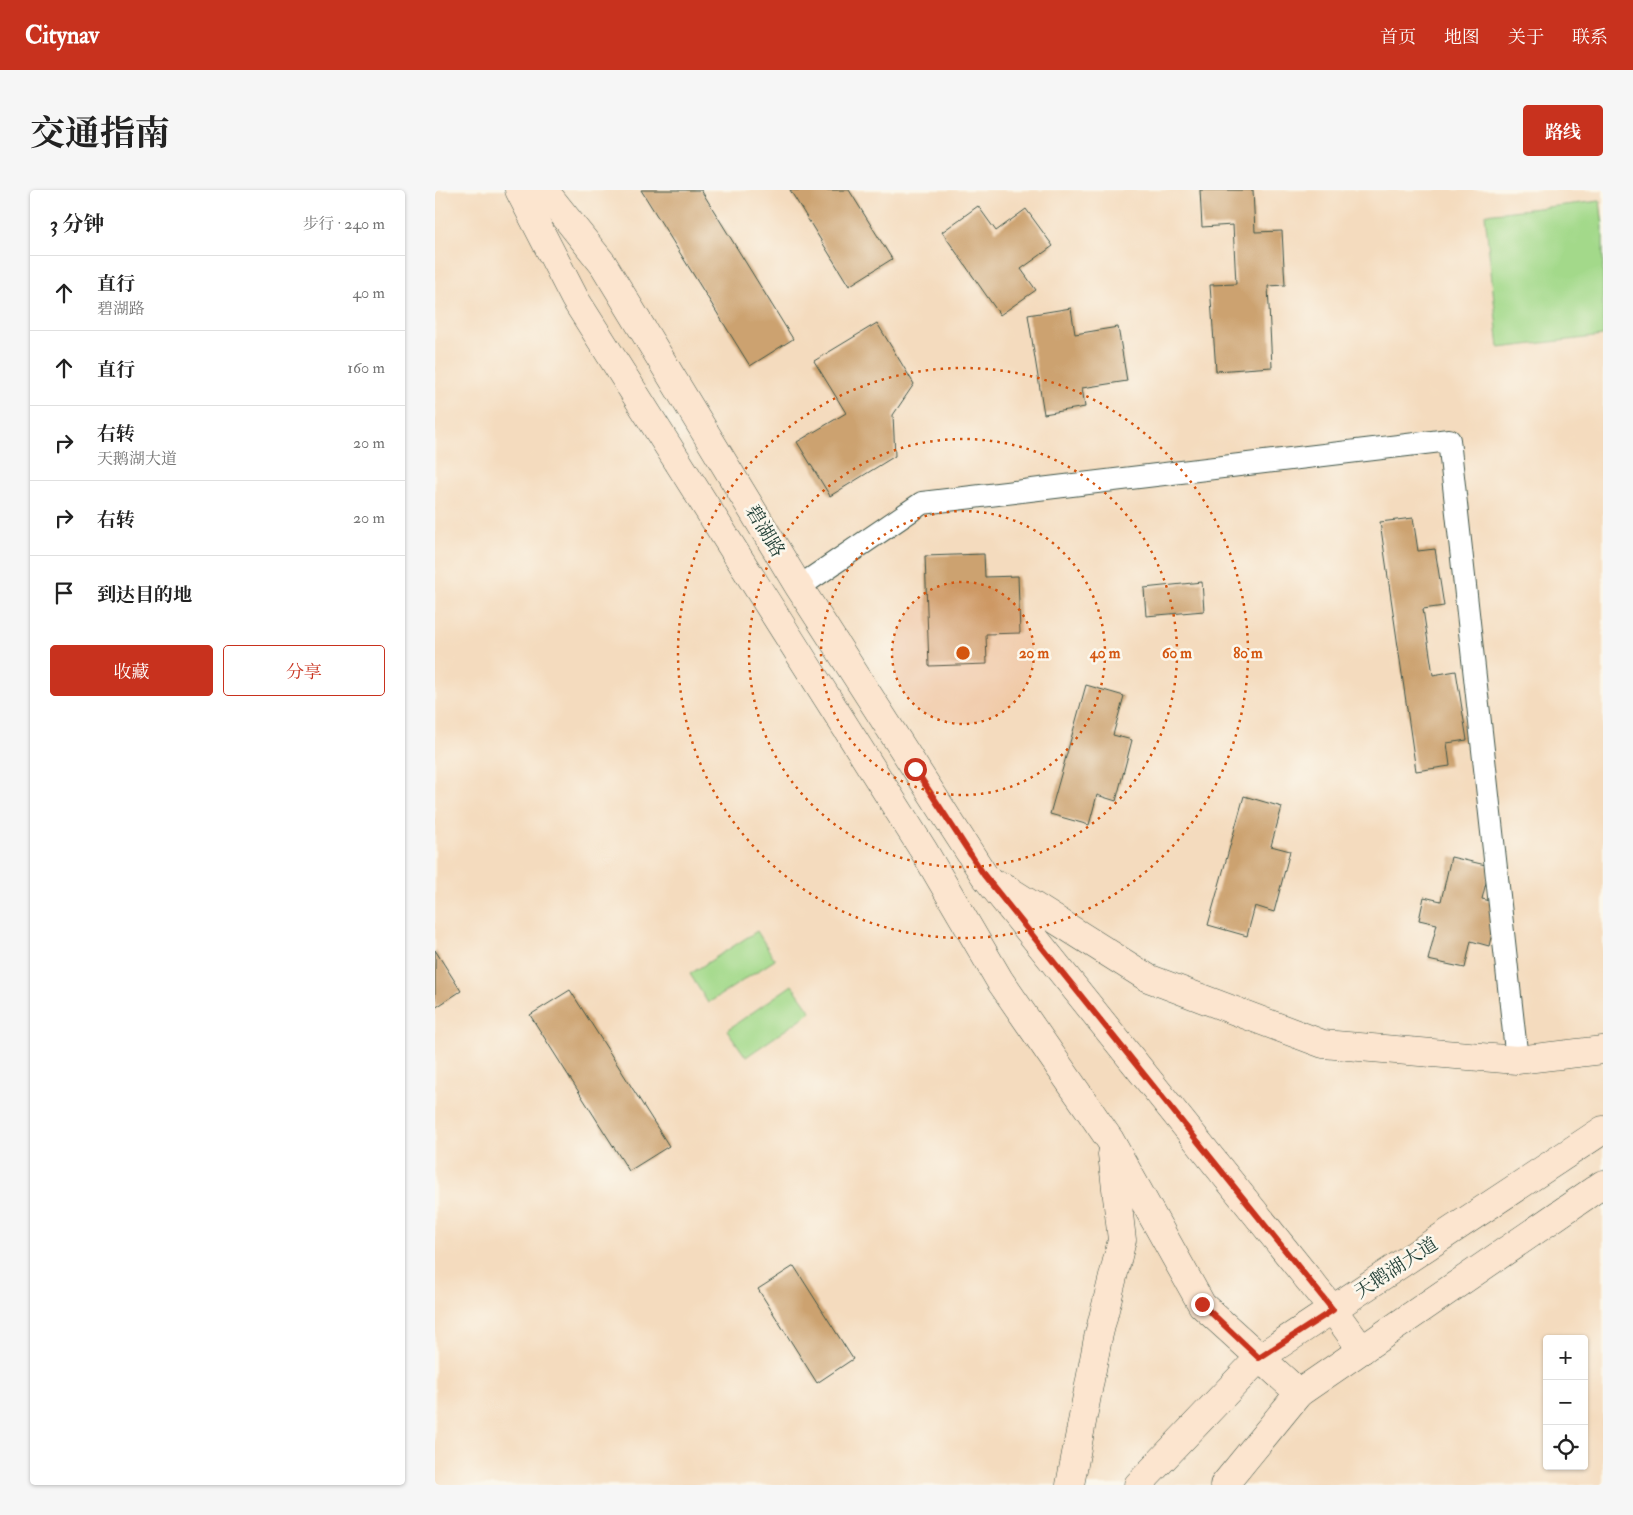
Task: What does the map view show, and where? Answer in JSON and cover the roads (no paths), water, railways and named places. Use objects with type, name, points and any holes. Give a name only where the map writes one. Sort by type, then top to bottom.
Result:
[{"type":"main road","name":"碧湖路","points":[[519,190],[575,300],[924,851],[1000,981],[1110,1140],[1202,1304],[1299,1393]]},
{"type":"main road","name":"碧湖路","points":[[545,190],[603,264],[799,586],[984,875],[1333,1310],[1362,1350]]},
{"type":"main road","points":[[984,875],[1148,978],[1323,1044],[1517,1060],[1603,1050]]},
{"type":"main road","name":"天鹅湖大道","points":[[1138,1485],[1259,1358],[1603,1130]]},
{"type":"main road","points":[[1069,1485],[1098,1338],[1122,1240],[1110,1140]]},
{"type":"main road","points":[[1225,1485],[1299,1393],[1603,1184]]},
{"type":"street","points":[[799,586],[922,503],[1449,440],[1517,1060]]}]
